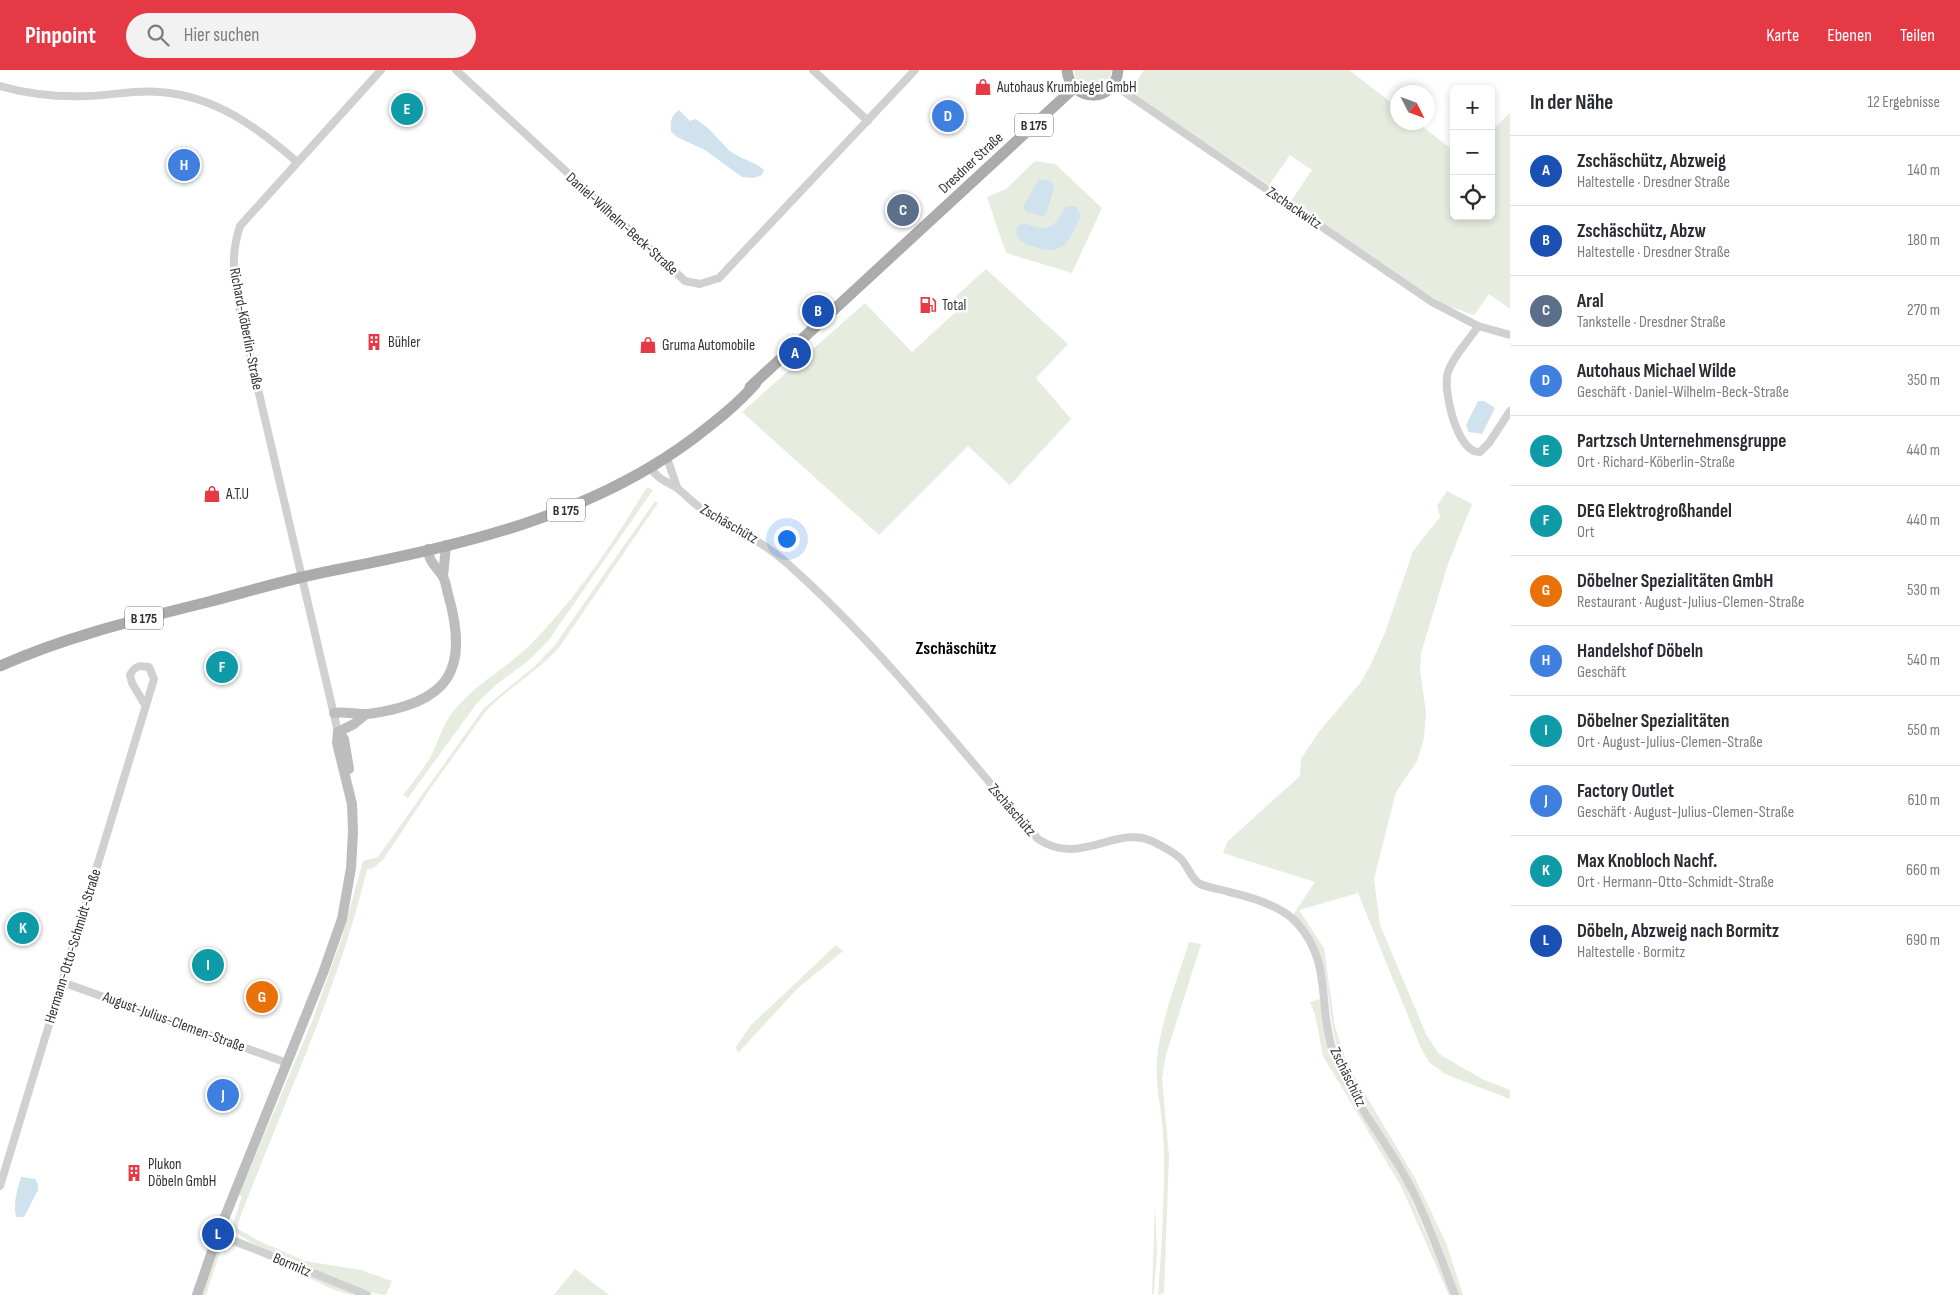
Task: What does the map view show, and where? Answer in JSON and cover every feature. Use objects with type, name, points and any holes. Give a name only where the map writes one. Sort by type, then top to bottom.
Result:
[{"type":"main road","points":[[1067,70],[1068,78],[1074,88],[1082,94],[1096,96],[1110,90],[1114,85],[1118,70]]},
{"type":"main road","name":"Dresdner Straße","points":[[651,468],[698,435],[738,403],[756,383],[1074,88]]},
{"type":"main road","name":"B 175","points":[[0,666],[82,634],[335,570],[410,548],[428,549],[513,527],[579,505],[651,468]]},
{"type":"street","name":"Richard-Köberlin-Straße","points":[[338,732],[240,312],[232,263],[234,246],[240,226],[381,70]]},
{"type":"street","name":"Daniel-Wilhelm-Beck-Straße","points":[[456,70],[685,281],[700,284],[719,278],[915,70]]},
{"type":"street","points":[[813,70],[868,121]]},
{"type":"street","name":"Zschackwitz","points":[[1114,85],[1419,294],[1445,310],[1478,326],[1510,335]]},
{"type":"street","points":[[0,86],[50,95],[88,96],[160,92],[197,99],[249,123],[297,162]]},
{"type":"street","points":[[1478,326],[1447,374],[1448,395],[1458,433],[1473,451],[1480,452],[1489,443],[1510,411]]},
{"type":"street","points":[[667,458],[677,488]]},
{"type":"street","name":"Zschäschütz","points":[[651,468],[706,512],[740,529],[774,552],[857,629],[1038,839],[1053,848],[1075,849],[1093,847],[1138,836],[1152,841],[1181,859],[1197,883],[1264,904],[1279,910],[1296,921],[1312,943],[1320,964],[1329,1034],[1341,1069],[1408,1182],[1456,1295]]},
{"type":"street","points":[[197,1295],[218,1234],[323,973],[342,919],[351,868],[352,804],[337,743],[338,732],[354,724],[366,714],[416,702],[428,696],[443,684],[453,668],[458,645],[456,628],[443,577],[446,545]]},
{"type":"street","points":[[428,549],[434,566],[443,577]]},
{"type":"street","name":"Hermann-Otto-Schmidt-Straße","points":[[0,1186],[154,678],[148,668],[141,665],[134,668],[130,675],[132,683],[145,705]]},
{"type":"street","points":[[334,713],[358,712],[366,714]]},
{"type":"street","name":"August-Julius-Clemen-Straße","points":[[62,982],[286,1063]]},
{"type":"street","name":"Bormitz","points":[[218,1234],[367,1295]]},
{"type":"shaded area","points":[[1074,70],[1112,70],[1109,83],[1092,89],[1082,86],[1078,82]]},
{"type":"shaded area","points":[[1144,70],[1349,70],[1390,102],[1390,130],[1427,130],[1450,148],[1450,220],[1495,220],[1495,127],[1510,113],[1510,309],[1489,294],[1474,315],[1445,305],[1291,201],[1312,170],[1290,155],[1269,185],[1130,92]]},
{"type":"shaded area","points":[[1035,161],[1055,164],[1102,208],[1072,273],[1006,253],[987,197],[1006,189]]},
{"type":"shaded area","points":[[986,269],[1068,344],[1036,378],[1071,419],[1010,485],[968,446],[879,535],[742,412],[865,303],[912,352],[960,308],[953,299]]},
{"type":"shaded area","points":[[647,487],[653,490],[548,641],[528,661],[497,684],[477,703],[408,798],[403,795],[429,760],[452,713],[469,694],[519,655],[546,628],[578,590],[621,529]]},
{"type":"shaded area","points":[[1447,491],[1472,504],[1448,564],[1421,653],[1420,669],[1426,713],[1424,738],[1417,761],[1396,792],[1374,879],[1380,925],[1426,1034],[1439,1054],[1482,1079],[1510,1090],[1510,1099],[1445,1074],[1429,1062],[1421,1048],[1358,893],[1299,910],[1324,948],[1335,1027],[1347,1064],[1415,1178],[1446,1243],[1463,1295],[1458,1295],[1410,1181],[1344,1068],[1337,1048],[1327,987],[1317,949],[1307,931],[1293,915],[1315,882],[1223,853],[1227,842],[1300,776],[1301,759],[1318,733],[1361,682],[1385,633],[1413,551],[1440,517],[1437,506]]},
{"type":"shaded area","points":[[655,501],[658,503],[558,649],[486,711],[430,789],[383,860],[373,868],[367,869],[341,960],[325,1004],[238,1223],[238,1229],[259,1241],[305,1261],[361,1270],[392,1281],[386,1295],[373,1293],[330,1278],[257,1246],[232,1228],[242,1196],[239,1195],[313,1019],[342,937],[363,861],[378,857],[484,708],[535,666],[555,645]]},
{"type":"shaded area","points":[[1189,942],[1201,944],[1166,1055],[1162,1078],[1169,1157],[1164,1293],[1158,1295],[1164,1172],[1163,1131],[1157,1086],[1157,1059],[1166,1015]]},
{"type":"shaded area","points":[[836,945],[843,951],[797,989],[738,1053],[736,1047],[751,1025]]},
{"type":"shaded area","points":[[1320,999],[1329,1051],[1405,1184],[1452,1295],[1449,1295],[1401,1186],[1323,1056],[1315,1014],[1310,1002]]},
{"type":"shaded area","points":[[1155,1204],[1157,1251],[1154,1293],[1152,1295]]},
{"type":"shaded area","points":[[227,1243],[257,1253],[357,1295],[338,1291],[253,1252],[230,1246],[220,1252],[206,1295],[202,1295],[218,1249],[222,1244]]},
{"type":"shaded area","points":[[575,1269],[609,1295],[554,1295]]},
{"type":"water","points":[[679,110],[690,121],[695,119],[705,125],[730,151],[764,170],[762,175],[754,178],[742,177],[705,150],[677,137],[671,131],[671,124],[674,114]]},
{"type":"water","points":[[1039,179],[1051,181],[1054,188],[1046,214],[1043,216],[1027,212],[1023,207]]},
{"type":"water","points":[[1065,207],[1076,207],[1081,215],[1070,237],[1061,247],[1055,250],[1038,248],[1026,243],[1016,235],[1017,226],[1024,223],[1039,228],[1053,225]]},
{"type":"water","points":[[1478,401],[1484,401],[1495,408],[1482,434],[1469,432],[1466,425]]},
{"type":"water","points":[[21,1177],[35,1179],[38,1184],[38,1190],[24,1217],[16,1217],[15,1202]]},
{"type":"place","name":"Autohaus Krumbiegel GmbH","points":[[983,87]]},
{"type":"place","name":"Partzsch Unternehmensgruppe","points":[[407,109]]},
{"type":"place","name":"Autohaus Michael Wilde","points":[[948,116]]},
{"type":"place","name":"Handelshof Döbeln","points":[[184,165]]},
{"type":"place","name":"Aral","points":[[903,210]]},
{"type":"place","name":"Total","points":[[928,305]]},
{"type":"place","name":"Zschäschütz, Abzw","points":[[818,311]]},
{"type":"place","name":"Bühler","points":[[374,342]]},
{"type":"place","name":"Gruma Automobile","points":[[648,345]]},
{"type":"place","name":"Zschäschütz, Abzweig","points":[[795,353]]},
{"type":"place","name":"A.T.U","points":[[212,494]]},
{"type":"place","name":"DEG Elektrogroßhandel","points":[[222,667]]},
{"type":"place","name":"Max Knobloch Nachf.","points":[[23,928]]},
{"type":"place","name":"Döbelner Spezialitäten","points":[[208,965]]},
{"type":"place","name":"Döbelner Spezialitäten GmbH","points":[[262,997]]},
{"type":"place","name":"Factory Outlet","points":[[223,1095]]},
{"type":"place","name":"Plukon Döbeln GmbH","points":[[134,1173]]},
{"type":"place","name":"Döbeln, Abzweig nach Bormitz","points":[[218,1234]]},
{"type":"district","name":"Zschäschütz","points":[[956,648]]}]
